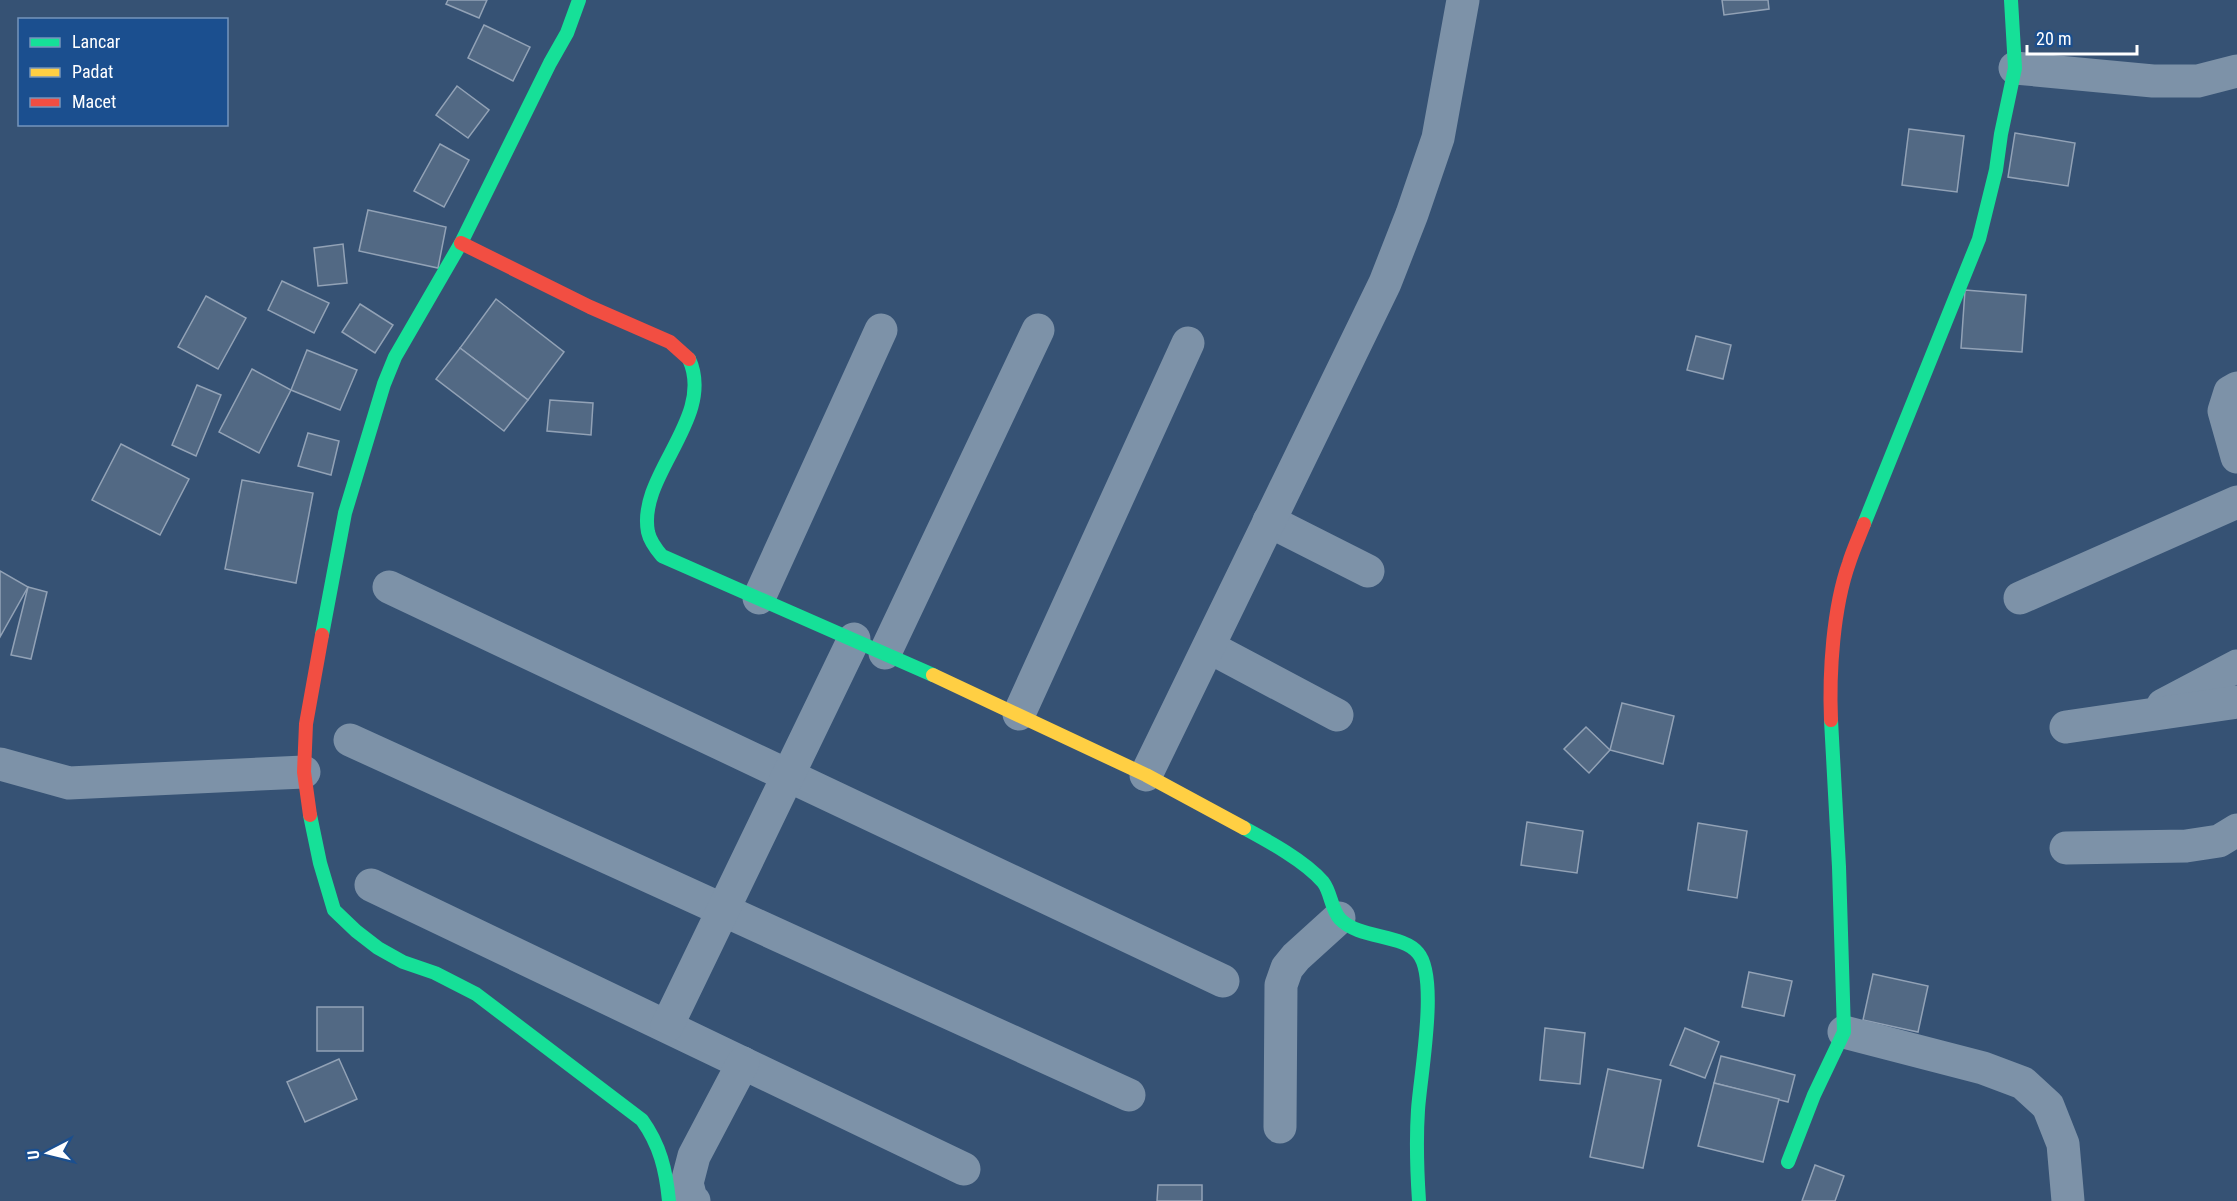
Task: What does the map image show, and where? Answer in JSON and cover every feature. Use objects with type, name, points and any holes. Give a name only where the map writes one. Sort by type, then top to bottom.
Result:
[{"type":"street","points":[[579,0],[567,33],[461,243],[395,357],[374,414],[345,513],[306,724],[304,772],[313,834],[334,910],[378,948],[476,994],[642,1120],[654,1135],[662,1152],[669,1201]]},
{"type":"street","points":[[1146,775],[1385,283],[1438,138],[1463,0]]},
{"type":"street","points":[[1788,1162],[1814,1095],[1844,1032],[1839,867],[1830,696],[1836,622],[1848,565],[1979,239],[1996,170],[2015,68],[2011,0]]},
{"type":"street","points":[[2015,68],[2152,81],[2198,81],[2237,71]]},
{"type":"street","points":[[461,243],[590,307],[670,342],[688,357],[694,370],[696,386],[690,412],[653,493],[647,516],[648,533],[652,543],[662,555],[885,653],[1146,775],[1252,832],[1303,865],[1324,884],[1339,918],[1354,929],[1407,945],[1418,952],[1427,975],[1426,1036],[1418,1110],[1419,1201]]},
{"type":"street","points":[[759,598],[881,330]]},
{"type":"street","points":[[885,653],[1038,330]]},
{"type":"street","points":[[1019,714],[1188,343]]},
{"type":"street","points":[[2237,388],[2230,392],[2224,411],[2237,457]]},
{"type":"street","points":[[2020,598],[2237,502]]},
{"type":"street","points":[[1269,521],[1368,572]]},
{"type":"street","points":[[389,587],[1223,981]]},
{"type":"street","points":[[667,1026],[854,639]]},
{"type":"street","points":[[1209,647],[1337,715]]},
{"type":"street","points":[[2140,717],[2237,666]]},
{"type":"street","points":[[2066,727],[2237,702]]},
{"type":"street","points":[[350,740],[1129,1095]]},
{"type":"street","points":[[0,764],[69,783],[304,772]]},
{"type":"street","points":[[2066,849],[2186,846],[2219,841],[2237,830]]},
{"type":"street","points":[[371,885],[964,1169]]},
{"type":"street","points":[[1280,1127],[1281,985],[1287,968],[1296,957],[1339,918]]},
{"type":"street","points":[[1844,1032],[1983,1068],[2024,1083],[2048,1106],[2063,1144],[2068,1201]]},
{"type":"street","points":[[694,1201],[691,1199],[687,1183],[694,1156],[743,1063]]},
{"type":"building","points":[[448,0],[487,0],[479,18],[446,4]]},
{"type":"building","points":[[1722,0],[1768,0],[1769,9],[1724,15]]},
{"type":"building","points":[[484,25],[530,47],[513,81],[468,58]]},
{"type":"building","points":[[457,86],[489,110],[468,138],[436,115]]},
{"type":"building","points":[[1909,129],[1964,136],[1957,192],[1902,185]]},
{"type":"building","points":[[2015,133],[2075,143],[2068,186],[2008,177]]},
{"type":"building","points":[[440,144],[469,160],[444,207],[414,191]]},
{"type":"building","points":[[368,210],[446,227],[438,268],[359,251]]},
{"type":"building","points":[[343,244],[347,283],[318,286],[314,248]]},
{"type":"building","points":[[282,281],[329,303],[314,333],[268,310]]},
{"type":"building","points":[[1965,290],[2026,295],[2022,352],[1961,348]]},
{"type":"building","points":[[206,296],[246,318],[218,369],[178,347]]},
{"type":"building","points":[[496,299],[564,352],[528,400],[460,348]]},
{"type":"building","points":[[360,304],[393,325],[375,353],[342,332]]},
{"type":"building","points":[[1696,336],[1731,345],[1723,379],[1687,370]]},
{"type":"building","points":[[460,348],[528,400],[504,431],[436,379]]},
{"type":"building","points":[[307,350],[357,370],[340,410],[291,390]]},
{"type":"building","points":[[252,369],[291,390],[259,453],[219,432]]},
{"type":"building","points":[[197,385],[221,395],[196,456],[172,445]]},
{"type":"building","points":[[550,400],[593,403],[591,435],[547,431]]},
{"type":"building","points":[[308,433],[339,441],[331,475],[298,466]]},
{"type":"building","points":[[121,444],[189,479],[160,535],[92,500]]},
{"type":"building","points":[[242,480],[313,493],[296,583],[225,569]]},
{"type":"building","points":[[0,571],[28,587],[0,637]]},
{"type":"building","points":[[28,587],[47,592],[31,659],[11,655]]},
{"type":"building","points":[[1622,703],[1674,716],[1663,764],[1610,750]]},
{"type":"building","points":[[1586,727],[1610,750],[1589,773],[1564,749]]},
{"type":"building","points":[[1527,822],[1583,831],[1577,873],[1521,865]]},
{"type":"building","points":[[1698,823],[1747,831],[1737,898],[1688,890]]},
{"type":"building","points":[[1749,972],[1792,981],[1784,1016],[1742,1007]]},
{"type":"building","points":[[1873,974],[1928,986],[1918,1032],[1863,1020]]},
{"type":"building","points":[[317,1007],[363,1007],[363,1051],[317,1051]]},
{"type":"building","points":[[1545,1028],[1585,1033],[1580,1084],[1540,1080]]},
{"type":"building","points":[[1685,1028],[1719,1042],[1705,1078],[1670,1065]]},
{"type":"building","points":[[1721,1056],[1795,1075],[1788,1102],[1714,1083]]},
{"type":"building","points":[[339,1059],[357,1099],[305,1122],[287,1082]]},
{"type":"building","points":[[1608,1069],[1661,1080],[1643,1168],[1590,1157]]},
{"type":"building","points":[[1714,1083],[1779,1099],[1763,1162],[1698,1146]]},
{"type":"building","points":[[1815,1165],[1844,1176],[1835,1201],[1802,1201]]},
{"type":"building","points":[[1158,1185],[1202,1185],[1202,1201],[1157,1201]]},
{"type":"traffic: fast","points":[[322,635],[345,513],[384,384],[395,357],[461,243],[567,33],[579,0]]},
{"type":"traffic: fast","points":[[1864,524],[1979,239],[1996,170],[2015,68],[2011,0]]},
{"type":"traffic: fast","points":[[689,359],[695,381],[692,403],[685,425],[654,489],[648,511],[648,532],[658,551],[662,556],[933,675]]},
{"type":"traffic: fast","points":[[1788,1162],[1814,1095],[1844,1032],[1839,867],[1831,720]]},
{"type":"traffic: fast","points":[[310,815],[320,863],[334,910],[378,948],[403,962],[435,973],[476,994],[642,1120],[661,1158],[669,1201]]},
{"type":"traffic: fast","points":[[1244,828],[1286,852],[1315,874],[1326,886],[1340,919],[1358,930],[1402,942],[1418,953],[1424,965],[1428,1005],[1417,1121],[1419,1201]]},
{"type":"traffic: slow","points":[[933,675],[1146,775],[1244,828]]},
{"type":"traffic: jam","points":[[461,243],[590,307],[670,342],[689,359]]},
{"type":"traffic: jam","points":[[1831,720],[1832,662],[1839,600],[1852,553],[1864,524]]},
{"type":"traffic: jam","points":[[310,815],[304,772],[306,724],[322,635]]}]
